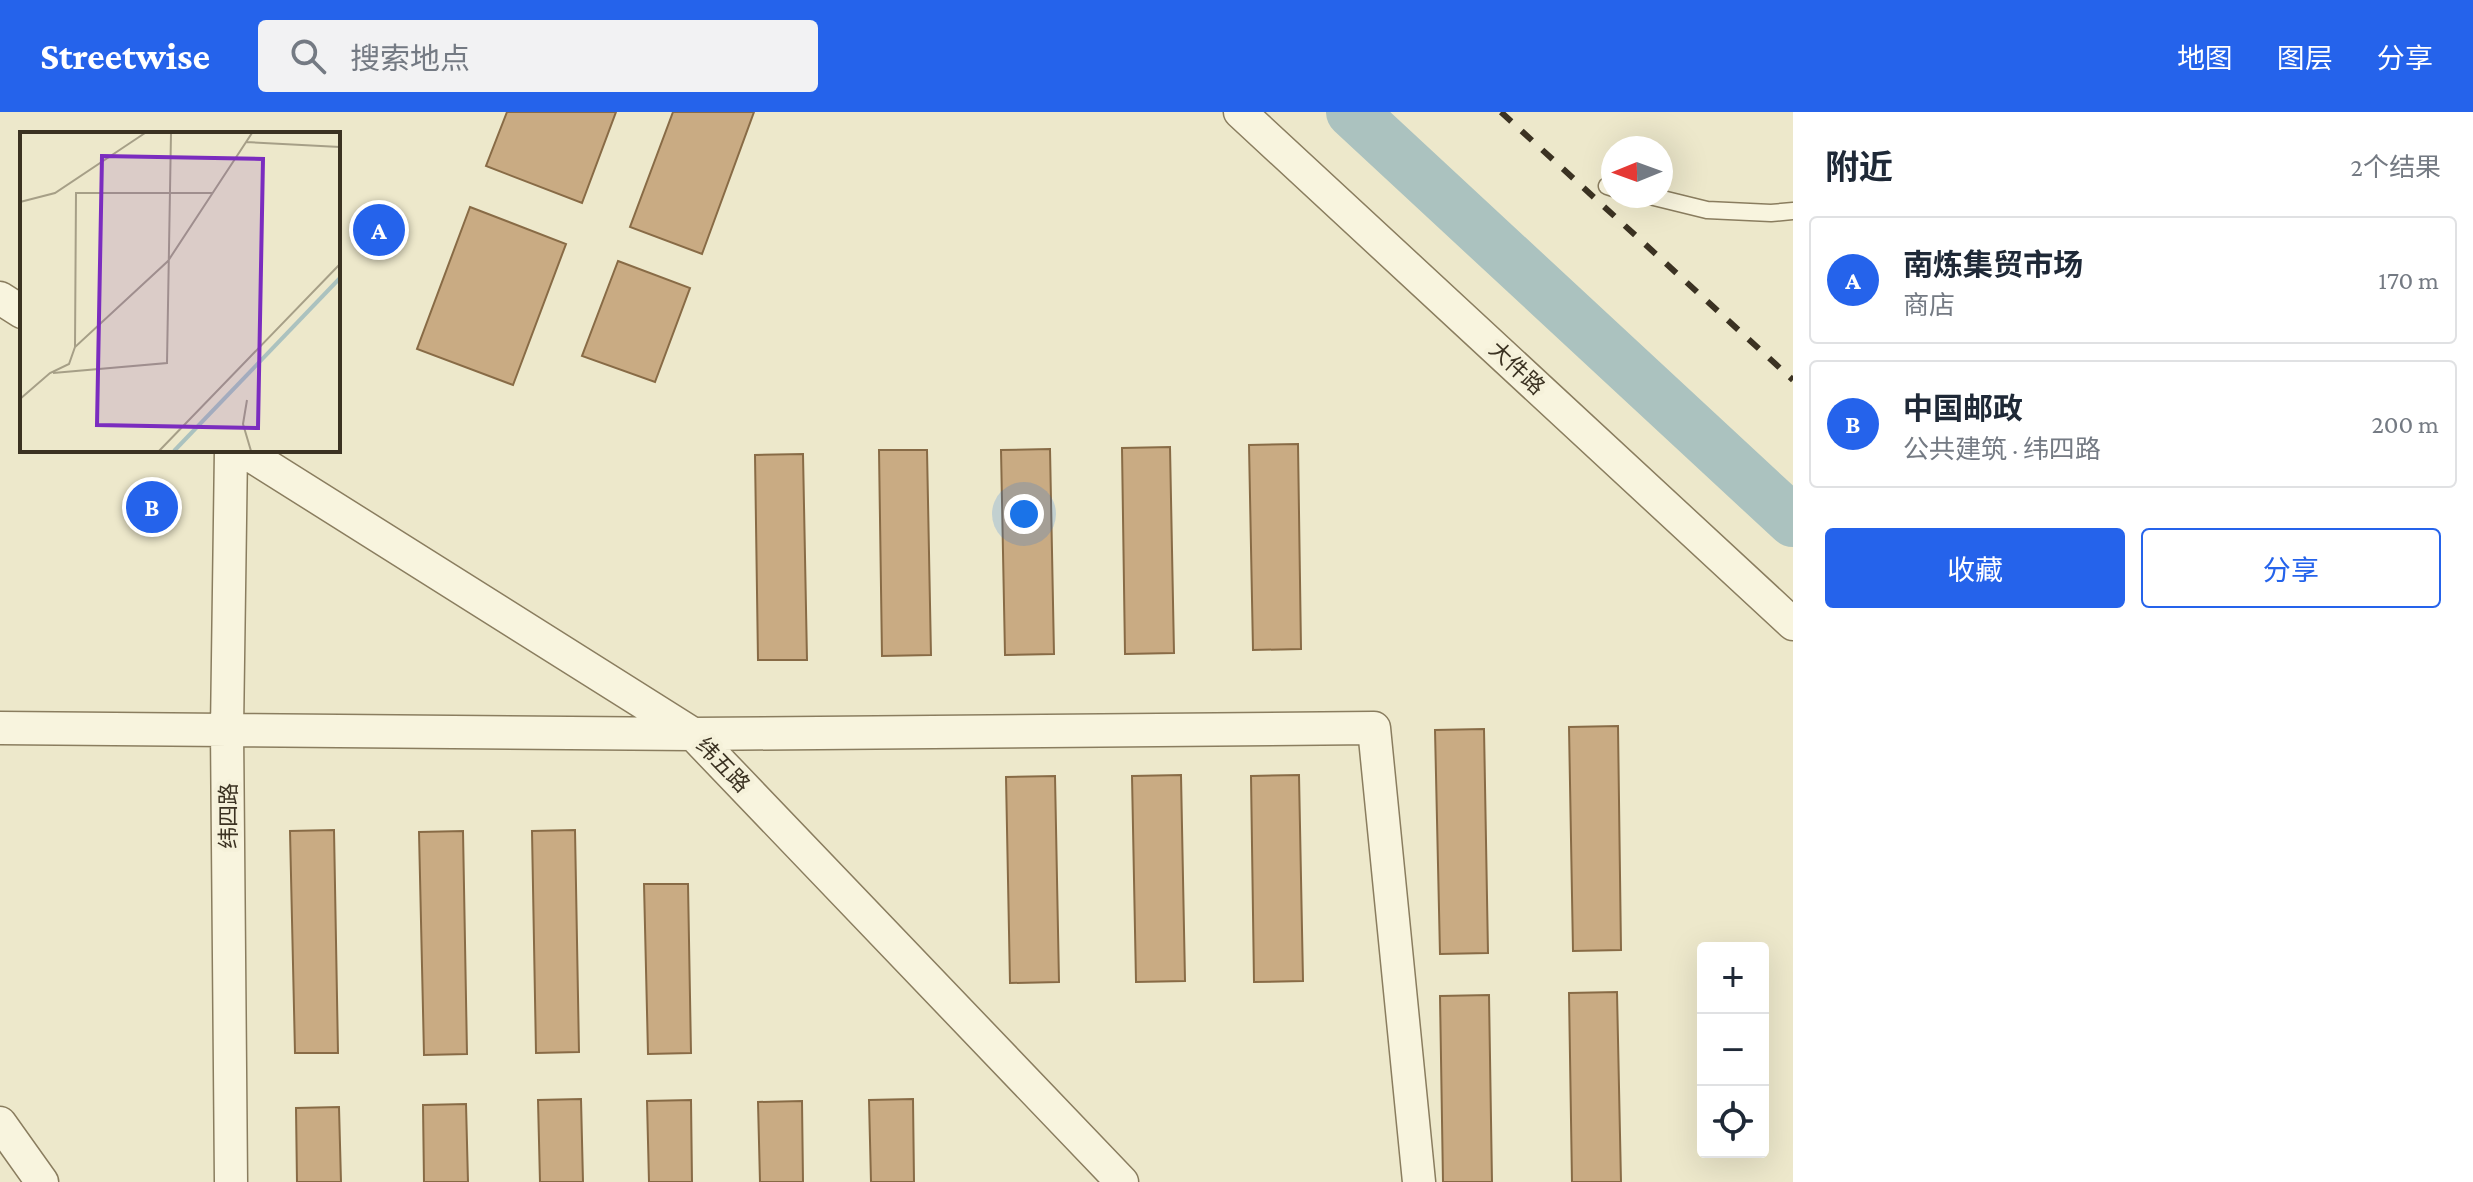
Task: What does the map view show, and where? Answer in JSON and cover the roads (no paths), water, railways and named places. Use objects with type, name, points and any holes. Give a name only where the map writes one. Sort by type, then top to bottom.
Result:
[{"type":"street","name":"大件路","points":[[1240,112],[1793,624]]},
{"type":"street","points":[[0,298],[20,311]]},
{"type":"street","name":"纬四路","points":[[231,452],[227,730],[231,1182]]},
{"type":"street","name":"纬五路","points":[[245,452],[693,734],[1122,1182]]},
{"type":"street","points":[[0,728],[693,734],[1374,728],[1419,1182]]},
{"type":"street","points":[[0,1123],[42,1182]]},
{"type":"lane","points":[[1673,202],[1707,210],[1793,211]]},
{"type":"waterway","points":[[1352,112],[1793,521]]},
{"type":"railway","points":[[1501,112],[1793,380]]},
{"type":"place","name":"南炼集贸市场","points":[[379,230]]},
{"type":"place","name":"中国邮政","points":[[152,507]]}]
